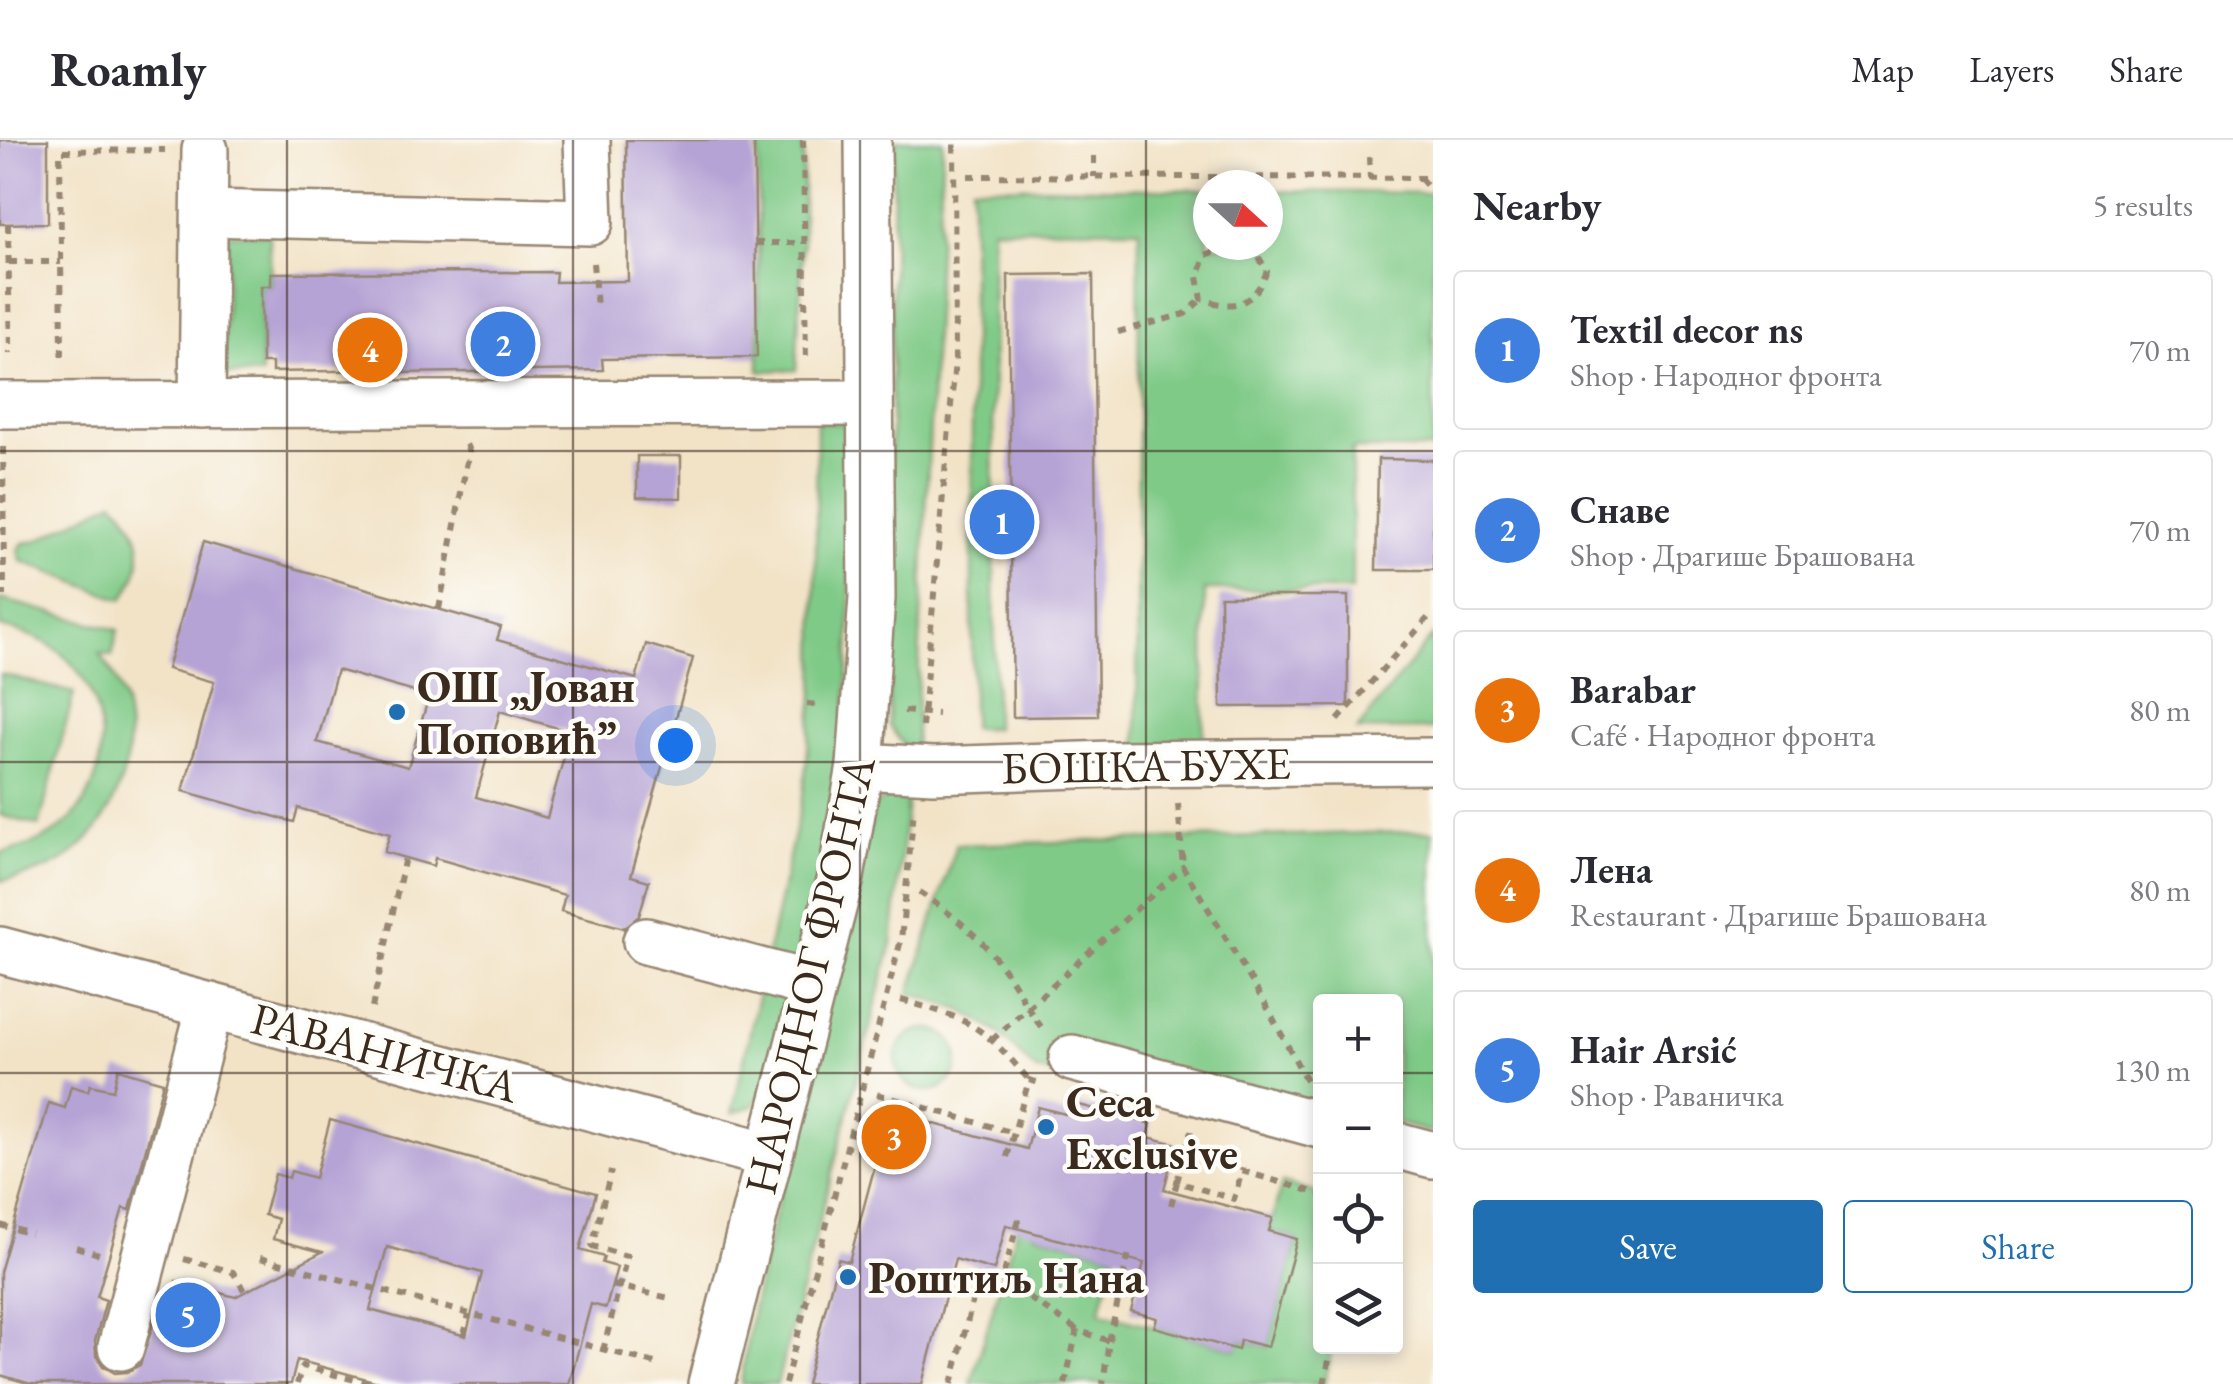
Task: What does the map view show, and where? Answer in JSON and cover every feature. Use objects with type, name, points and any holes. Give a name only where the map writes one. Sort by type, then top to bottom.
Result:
[{"type":"street","points":[[205,213],[590,222],[587,140]]},
{"type":"street","name":"НАРОДНОГ ФРОНТА","points":[[711,1384],[841,878],[860,766],[872,598],[868,140]]},
{"type":"street","points":[[188,150],[205,213],[202,405]]},
{"type":"street","points":[[2,405],[868,402]]},
{"type":"street","name":"БОШКА БУХЕ","points":[[860,766],[933,770],[1433,761]]},
{"type":"street","points":[[646,940],[814,985]]},
{"type":"street","name":"РАВАНИЧКА","points":[[0,950],[769,1155]]},
{"type":"street","points":[[120,1347],[210,1006]]},
{"type":"street","points":[[1059,1071],[1313,1123]]},
{"type":"street","points":[[1403,1147],[1433,1155]]},
{"type":"path","points":[[802,140],[806,403]]},
{"type":"path","points":[[922,733],[955,361],[954,140]]},
{"type":"path","points":[[62,356],[60,151],[188,150]]},
{"type":"path","points":[[1094,156],[1094,176]]},
{"type":"path","points":[[1369,156],[1370,178]]},
{"type":"path","points":[[968,176],[1433,178]]},
{"type":"path","points":[[1420,178],[1433,193]]},
{"type":"path","points":[[6,230],[10,354]]},
{"type":"path","points":[[755,242],[803,243]]},
{"type":"path","points":[[1231,246],[1255,251],[1267,271],[1259,292],[1239,304],[1222,306],[1202,299],[1198,278],[1206,255],[1231,246]]},
{"type":"path","points":[[9,262],[61,262]]},
{"type":"path","points":[[1118,332],[1185,314],[1202,299]]},
{"type":"path","points":[[2,405],[4,596]]},
{"type":"path","points":[[439,608],[469,450]]},
{"type":"path","points":[[1331,727],[1433,612]]},
{"type":"path","points":[[888,710],[938,714]]},
{"type":"path","points":[[1176,763],[1183,867],[1306,1078],[1313,1117]]},
{"type":"path","points":[[785,1384],[901,940],[914,808]]},
{"type":"path","points":[[362,1046],[405,858]]},
{"type":"path","points":[[992,1040],[1183,867]]},
{"type":"path","points":[[919,892],[959,918],[1010,977],[1059,1071],[1029,1080]]},
{"type":"path","points":[[900,1000],[952,1014],[980,1028],[1029,1080]]},
{"type":"path","points":[[1007,1157],[1029,1080]]},
{"type":"path","points":[[877,1094],[1014,1132]]},
{"type":"path","points":[[1171,1204],[1192,1126]]},
{"type":"path","points":[[602,1351],[616,1286],[627,1256],[592,1246],[611,1171]]},
{"type":"path","points":[[1177,1182],[1234,1199],[1242,1171],[1313,1192]]},
{"type":"path","points":[[1019,1218],[1002,1280],[1077,1330],[1109,1340]]},
{"type":"path","points":[[0,1225],[31,1234]]},
{"type":"path","points":[[1103,1384],[1130,1248]]},
{"type":"path","points":[[260,1258],[658,1364]]},
{"type":"path","points":[[952,1384],[979,1274]]},
{"type":"path","points":[[616,1286],[674,1300]]},
{"type":"path","points":[[464,1336],[469,1315]]},
{"type":"path","points":[[1065,1384],[1077,1330]]},
{"type":"path","points":[[1324,1384],[1330,1354]]},
{"type":"path","points":[[297,1384],[302,1366],[370,1384]]},
{"type":"green space","points":[[758,140],[803,140],[803,243],[796,370],[759,371]]},
{"type":"green space","points":[[896,140],[943,140],[915,751],[905,747],[889,726]]},
{"type":"green space","points":[[972,186],[1193,190],[1193,260],[1283,260],[1283,191],[1433,193],[1433,449],[1352,449],[1352,590],[1205,590],[1203,761],[1137,761],[1139,229],[992,228],[995,728],[972,728]]},
{"type":"green space","points":[[228,234],[269,234],[271,286],[261,287],[261,375],[223,374]]},
{"type":"green space","points":[[817,421],[848,424],[850,610],[844,720],[823,856],[771,1078],[753,1106],[732,1113],[803,794],[815,684]]},
{"type":"green space","points":[[114,501],[132,525],[140,549],[136,573],[122,600],[21,561],[18,550],[23,543],[36,541]]},
{"type":"green space","points":[[0,599],[118,630],[112,656],[100,653],[124,702],[128,750],[115,797],[89,838],[55,864],[0,881],[0,853],[48,836],[81,807],[93,786],[101,737],[89,689],[75,668],[44,642],[0,627]]},
{"type":"green space","points":[[1433,635],[1433,729],[1357,730]]},
{"type":"green space","points":[[0,674],[74,693],[39,826],[0,815]]},
{"type":"green space","points":[[909,784],[892,943],[777,1384],[741,1384],[752,1310],[873,806]]},
{"type":"green space","points":[[1433,831],[1433,1133],[1403,1125],[1403,994],[1313,994],[1313,1102],[1036,1071],[999,1033],[961,1010],[910,993],[956,845]]},
{"type":"green space","points":[[927,1029],[949,1038],[958,1060],[949,1082],[927,1091],[905,1082],[896,1060],[905,1038]]},
{"type":"green space","points":[[1282,1183],[1313,1192],[1313,1354],[1330,1354],[1324,1384],[971,1384],[1019,1219],[1034,1233],[1115,1255],[1100,1312],[1237,1350],[1240,1340],[1268,1347],[1297,1239],[1269,1231]]},
{"type":"building","points":[[0,140],[48,140],[48,223],[0,224]]},
{"type":"building","points":[[626,140],[754,140],[757,357],[602,359],[603,370],[396,373],[272,372],[272,363],[262,363],[261,286],[271,286],[271,273],[556,272],[555,282],[628,281]]},
{"type":"building","points":[[1093,274],[1098,716],[1013,717],[1008,275]]},
{"type":"building","points":[[637,456],[681,456],[681,498],[637,497]]},
{"type":"building","points":[[1378,459],[1433,460],[1433,570],[1376,570]]},
{"type":"building","points":[[203,542],[501,627],[497,640],[636,679],[646,644],[693,658],[631,876],[649,881],[639,916],[624,928],[561,911],[565,895],[435,858],[433,866],[384,852],[390,834],[298,808],[294,822],[183,791],[214,682],[167,669]],"holes":[[[337,670],[429,696],[408,767],[317,742]],[[500,711],[571,732],[547,818],[476,797]]]},
{"type":"building","points":[[1220,596],[1348,596],[1348,706],[1221,707]]},
{"type":"building","points":[[118,1069],[163,1082],[130,1210],[123,1208],[97,1297],[106,1300],[95,1341],[96,1355],[103,1366],[115,1373],[140,1365],[157,1313],[167,1316],[176,1281],[235,1297],[322,1252],[273,1239],[278,1219],[264,1215],[275,1174],[289,1178],[291,1171],[315,1178],[330,1120],[596,1193],[580,1250],[604,1257],[602,1263],[617,1267],[606,1308],[591,1304],[569,1384],[385,1384],[297,1360],[291,1384],[31,1384],[0,1375],[0,1272],[49,1103],[65,1108],[71,1086],[88,1091],[90,1085],[113,1090]],"holes":[[[387,1247],[482,1273],[466,1336],[370,1310]]]},
{"type":"building","points":[[1068,1102],[1151,1124],[1148,1137],[1176,1144],[1164,1189],[1273,1218],[1269,1231],[1297,1239],[1268,1347],[1240,1340],[1238,1350],[1154,1327],[1157,1318],[1131,1311],[1144,1263],[1006,1225],[994,1270],[955,1259],[922,1384],[806,1384],[838,1259],[849,1262],[886,1124],[913,1132],[916,1119],[1027,1149],[1038,1107],[1065,1114]]},
{"type":"place","name":"Снаве","points":[[503,344]]},
{"type":"place","name":"Лена","points":[[370,350]]},
{"type":"place","name":"Textil decor ns","points":[[1002,522]]},
{"type":"place","name":"ОШ „Јован Поповић”","points":[[397,712]]},
{"type":"place","name":"Ceca Exclusive","points":[[1046,1127]]},
{"type":"place","name":"Barabar","points":[[894,1137]]},
{"type":"place","name":"Роштиљ Нана","points":[[848,1277]]},
{"type":"place","name":"Hair Arsić","points":[[188,1315]]}]
